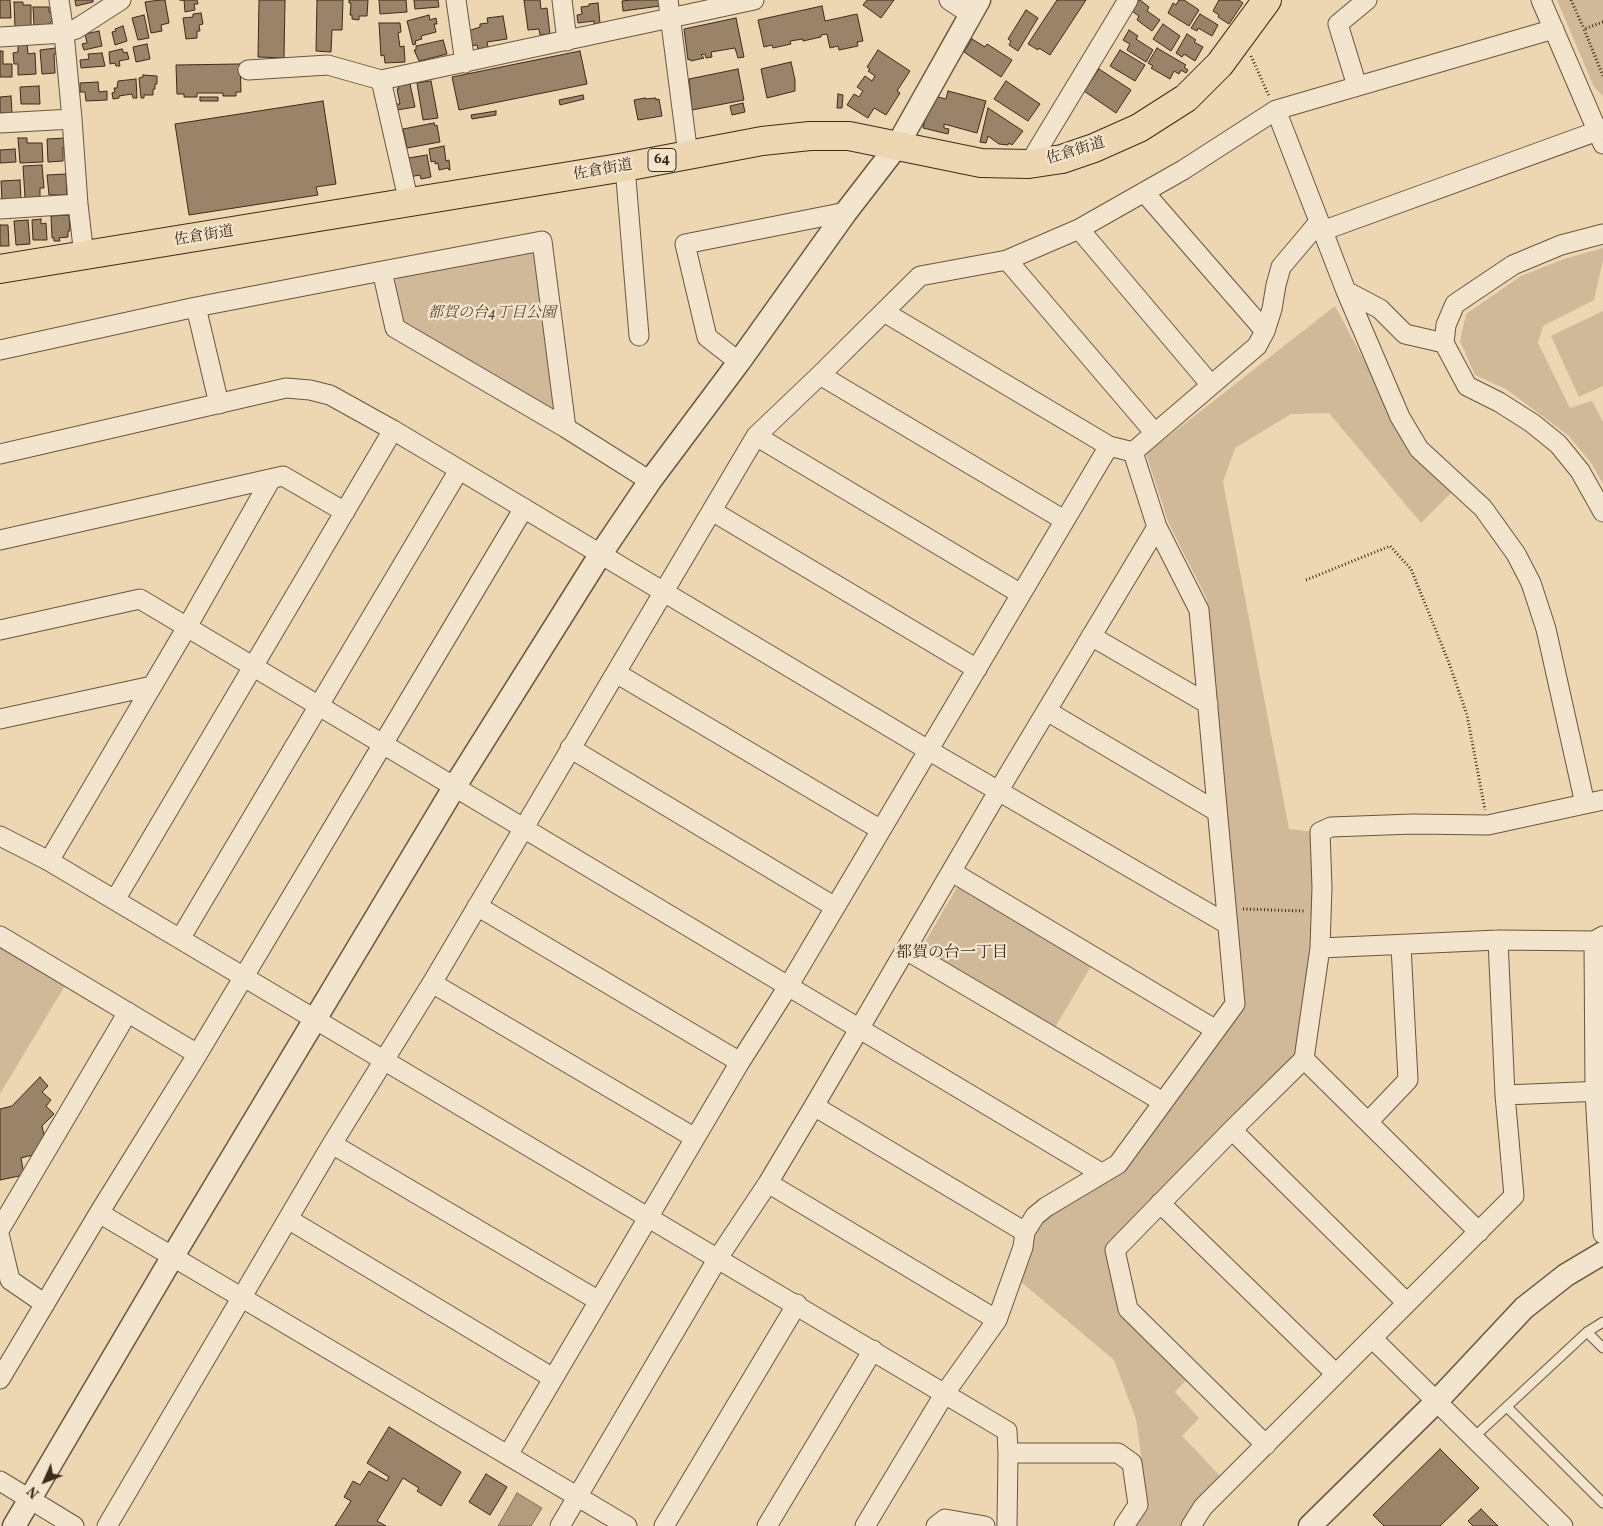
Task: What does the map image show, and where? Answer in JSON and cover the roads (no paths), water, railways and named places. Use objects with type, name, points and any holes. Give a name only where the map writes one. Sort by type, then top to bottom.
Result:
[{"type":"main road","name":"佐倉街道","points":[[0,270],[625,167],[762,141],[810,136],[849,136],[981,163],[1029,164],[1062,159],[1094,148],[1139,128],[1186,98],[1220,64],[1267,0]]},
{"type":"street","points":[[59,0],[64,33],[84,256]]},
{"type":"street","points":[[0,37],[64,33],[76,28],[121,0]]},
{"type":"street","points":[[456,0],[465,63]]},
{"type":"street","points":[[562,0],[567,41]]},
{"type":"street","points":[[248,70],[328,65],[382,80],[567,41],[669,9],[754,0]]},
{"type":"street","points":[[14,1526],[173,1256],[455,786],[600,555],[650,481],[739,362],[846,212],[897,146],[974,7],[949,0]]},
{"type":"street","points":[[1029,164],[1128,0]]},
{"type":"street","points":[[1358,86],[1338,24],[1367,0]]},
{"type":"street","points":[[1133,452],[1154,432],[1257,346],[1265,331],[1272,309],[1276,285],[1282,267],[1320,227],[1601,135],[1541,0]]},
{"type":"street","points":[[669,9],[688,155]]},
{"type":"street","points":[[107,1526],[332,1144],[432,983],[756,436],[920,276],[1007,260],[1078,229],[1183,170],[1276,110],[1554,29]]},
{"type":"street","points":[[382,80],[409,203]]},
{"type":"street","points":[[1266,1445],[1128,1309],[1115,1250],[1304,1059],[1320,948],[1322,887],[1320,832],[1331,827],[1413,824],[1488,826],[1594,802],[1546,629],[1531,583],[1516,554],[1483,508],[1418,449],[1400,417],[1320,227],[1276,110]]},
{"type":"street","points":[[0,123],[72,119]]},
{"type":"street","points":[[625,167],[638,336]]},
{"type":"street","points":[[1144,192],[1265,331]]},
{"type":"street","points":[[0,209],[78,204]]},
{"type":"street","points":[[739,362],[707,337],[685,244],[846,212]]},
{"type":"street","points":[[1078,229],[1211,385]]},
{"type":"street","points":[[1603,234],[1561,245],[1513,265],[1455,304],[1446,326],[1444,342],[1467,386],[1499,402],[1532,423],[1558,444],[1580,471],[1603,512]]},
{"type":"street","points":[[0,350],[196,307],[542,241],[566,428]]},
{"type":"street","points":[[1007,260],[1154,432]]},
{"type":"street","points":[[382,271],[395,328],[566,428],[650,481]]},
{"type":"street","points":[[1346,291],[1380,309],[1406,334],[1444,342]]},
{"type":"street","points":[[196,307],[219,404]]},
{"type":"street","points":[[884,312],[1109,446],[1133,452]]},
{"type":"street","points":[[820,375],[1064,520]]},
{"type":"street","points":[[0,454],[286,388],[310,390],[330,395],[393,430],[928,750],[1226,916]]},
{"type":"street","points":[[115,900],[393,430]]},
{"type":"street","points":[[756,436],[1021,594]]},
{"type":"street","points":[[508,1455],[740,1062],[789,985],[1109,446]]},
{"type":"street","points":[[865,1526],[945,1393],[997,1320],[1023,1247],[1025,1232],[1035,1216],[1046,1207],[1118,1164],[1235,1004],[1199,610],[1157,527],[1133,452]]},
{"type":"street","points":[[180,939],[459,470]]},
{"type":"street","points":[[0,540],[283,476],[345,512]]},
{"type":"street","points":[[49,861],[187,627],[271,479]]},
{"type":"street","points":[[0,1378],[99,1212],[197,1056],[524,508]]},
{"type":"street","points":[[712,511],[977,668]]},
{"type":"street","points":[[560,1526],[718,1258],[768,1183],[999,790],[1157,527]]},
{"type":"street","points":[[0,630],[140,599],[1101,1173]]},
{"type":"street","points":[[1091,636],[1208,704]]},
{"type":"street","points":[[616,673],[881,830]]},
{"type":"street","points":[[0,719],[152,686]]},
{"type":"street","points":[[1047,711],[1216,811]]},
{"type":"street","points":[[570,748],[835,907]]},
{"type":"street","points":[[0,836],[49,861],[797,1304],[1007,1431],[1007,1526]]},
{"type":"street","points":[[952,872],[1216,1030]]},
{"type":"street","points":[[477,906],[740,1062]]},
{"type":"street","points":[[0,936],[194,1052],[197,1056]]},
{"type":"street","points":[[1320,948],[1401,946],[1498,940],[1598,938],[1599,1091],[1603,1234]]},
{"type":"street","points":[[1191,1526],[1203,1507],[1514,1196],[1505,1095],[1498,940]]},
{"type":"street","points":[[1368,1122],[1408,1080],[1401,946]]},
{"type":"street","points":[[906,950],[1163,1102]]},
{"type":"street","points":[[432,983],[695,1138]]},
{"type":"street","points":[[0,1229],[128,1012]]},
{"type":"street","points":[[1304,1059],[1479,1232]]},
{"type":"street","points":[[1505,1095],[1599,1091]]},
{"type":"street","points":[[814,1106],[1025,1232]]},
{"type":"street","points":[[1232,1130],[1407,1303]]},
{"type":"street","points":[[332,1144],[599,1301]]},
{"type":"street","points":[[768,1183],[997,1320]]},
{"type":"street","points":[[1160,1203],[1336,1374]]},
{"type":"street","points":[[99,1212],[627,1526]]},
{"type":"street","points":[[288,1219],[553,1378]]},
{"type":"street","points":[[0,1238],[10,1280],[45,1304]]},
{"type":"street","points":[[1310,1526],[1436,1402],[1524,1308],[1566,1275],[1603,1254]]},
{"type":"street","points":[[664,1526],[797,1304]]},
{"type":"street","points":[[1373,1339],[1563,1526]]},
{"type":"street","points":[[767,1526],[873,1350]]},
{"type":"street","points":[[1008,1453],[1118,1453],[1132,1463],[1138,1505],[1124,1526]]},
{"type":"street","points":[[0,1481],[74,1526]]},
{"type":"street","points":[[936,1526],[945,1519],[985,1526]]},
{"type":"lane","points":[[1473,1438],[1587,1332],[1603,1322]]},
{"type":"lane","points":[[1587,1332],[1603,1348]]},
{"type":"lane","points":[[1507,1407],[1603,1503]]},
{"type":"district","name":"都賀の台一丁目","points":[[952,954]]},
{"type":"park label","name":"都賀の台4丁目公園","points":[[492,314]]}]
